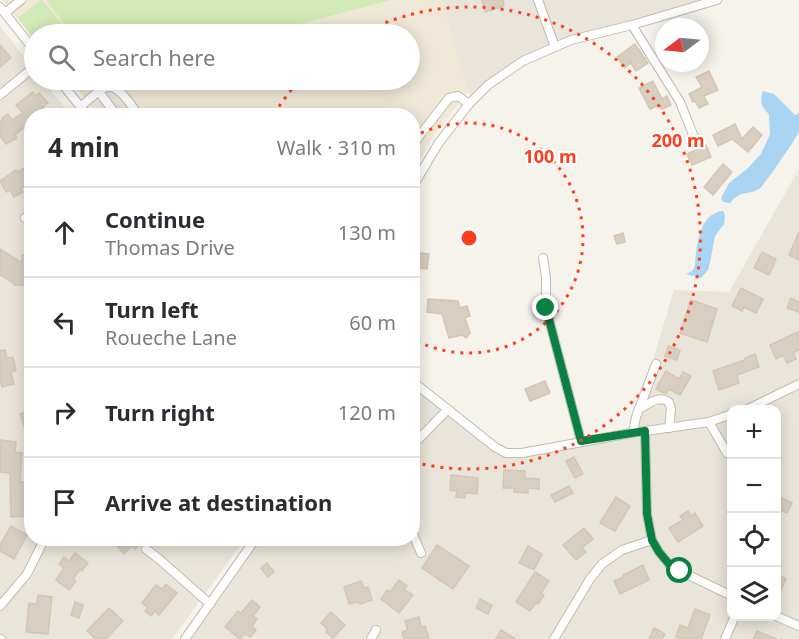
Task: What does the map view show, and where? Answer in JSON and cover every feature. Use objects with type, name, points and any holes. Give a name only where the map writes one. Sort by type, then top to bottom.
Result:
[{"type":"street","points":[[21,0],[2,10],[24,38]]},
{"type":"street","points":[[538,0],[555,47]]},
{"type":"street","points":[[420,174],[438,144],[470,104],[488,86],[523,61],[571,40],[717,0]]},
{"type":"street","points":[[632,25],[680,102],[696,142]]},
{"type":"street","points":[[0,95],[24,75]]},
{"type":"street","points":[[67,90],[81,106],[102,90]]},
{"type":"street","points":[[119,90],[134,108]]},
{"type":"street","points":[[99,92],[111,108]]},
{"type":"street","points":[[420,135],[449,98],[458,96],[470,104]]},
{"type":"street","points":[[543,258],[546,277],[546,308],[581,441]]},
{"type":"street","points":[[633,432],[656,364]]},
{"type":"street","points":[[756,405],[799,384]]},
{"type":"street","points":[[420,387],[495,447],[506,453],[522,453],[633,432],[709,422],[727,416]]},
{"type":"street","points":[[639,409],[656,400],[662,399],[669,402],[671,409],[669,428]]},
{"type":"street","points":[[420,438],[448,409]]},
{"type":"street","points":[[709,422],[727,453]]},
{"type":"street","points":[[645,431],[647,514],[652,540],[669,564],[727,594]]},
{"type":"street","points":[[554,639],[590,579],[602,564],[622,550],[652,540]]},
{"type":"street","points":[[0,606],[27,574],[41,546]]},
{"type":"street","points":[[185,639],[250,546]]},
{"type":"street","points":[[418,546],[421,553]]},
{"type":"street","points":[[146,549],[210,604]]},
{"type":"street","points":[[781,618],[799,626]]},
{"type":"street","points":[[725,639],[733,621]]},
{"type":"street","points":[[371,639],[376,630]]},
{"type":"shaded area","points":[[2,0],[46,0],[64,24],[24,24],[24,26]]},
{"type":"shaded area","points":[[391,0],[442,0],[468,92],[438,129],[420,159],[420,108],[92,108],[78,90],[420,90],[420,24],[301,24]]},
{"type":"shaded area","points":[[441,0],[717,0],[571,40],[523,61],[475,98],[468,92]]},
{"type":"shaded area","points":[[0,26],[24,57],[24,90],[50,90],[65,108],[24,108],[24,546],[240,546],[172,639],[0,639]]},
{"type":"shaded area","points":[[110,93],[123,108],[101,108],[97,103]]},
{"type":"shaded area","points":[[799,169],[799,639],[185,639],[252,546],[420,546],[420,386],[506,453],[631,433],[674,290],[729,292]]},
{"type":"green space","points":[[42,0],[62,24],[24,24],[24,26],[18,18]]},
{"type":"green space","points":[[46,0],[391,0],[301,24],[64,24]]},
{"type":"water","points":[[763,91],[774,94],[795,115],[799,113],[799,132],[759,189],[741,194],[730,203],[723,202],[721,198],[729,183],[761,154],[770,134],[769,114],[761,101]]},
{"type":"water","points":[[723,211],[724,224],[715,236],[708,270],[701,278],[686,274],[695,266],[703,226],[710,216]]},
{"type":"building","points":[[482,0],[503,0],[504,6],[485,12]]},
{"type":"building","points":[[635,44],[648,63],[636,71],[631,63],[625,68],[617,57]]},
{"type":"building","points":[[0,45],[11,58],[0,67]]},
{"type":"building","points":[[709,71],[718,90],[704,96],[708,104],[699,108],[689,94],[702,87],[696,77]]},
{"type":"building","points":[[653,81],[662,99],[667,96],[671,105],[662,109],[659,105],[650,109],[639,88]]},
{"type":"building","points":[[33,92],[35,96],[39,93],[48,103],[44,108],[24,108],[24,128],[15,135],[17,138],[6,144],[0,136],[0,122],[8,114],[12,120],[23,113],[16,105]]},
{"type":"building","points":[[735,124],[742,139],[753,127],[762,135],[748,152],[732,139],[718,146],[713,135]]},
{"type":"building","points":[[706,145],[711,157],[692,165],[687,154]]},
{"type":"building","points":[[723,164],[732,172],[713,195],[704,187]]},
{"type":"building","points":[[24,168],[24,186],[21,188],[23,192],[14,197],[10,190],[6,192],[0,181],[16,170],[17,172]]},
{"type":"building","points":[[799,232],[799,260],[789,255]]},
{"type":"building","points":[[623,233],[625,242],[617,244],[614,236]]},
{"type":"building","points":[[0,249],[22,263],[22,255],[24,255],[24,285],[14,285],[0,275]]},
{"type":"building","points":[[762,252],[776,259],[769,275],[754,268]]},
{"type":"building","points":[[420,253],[429,254],[427,269],[420,268]]},
{"type":"building","points":[[741,288],[763,299],[756,313],[744,307],[742,311],[732,306]]},
{"type":"building","points":[[791,298],[799,302],[799,312],[787,308]]},
{"type":"building","points":[[428,299],[458,301],[460,308],[467,306],[470,316],[465,318],[470,333],[466,338],[462,335],[449,338],[442,314],[427,312]]},
{"type":"building","points":[[691,300],[717,309],[707,342],[680,333]]},
{"type":"building","points":[[799,331],[799,350],[793,353],[796,359],[787,363],[783,355],[776,359],[770,345]]},
{"type":"building","points":[[668,346],[680,350],[677,360],[665,356]]},
{"type":"building","points":[[5,350],[7,358],[13,357],[16,371],[11,372],[14,384],[2,387],[0,351]]},
{"type":"building","points":[[755,354],[759,367],[737,375],[739,383],[719,390],[713,371],[745,360]]},
{"type":"building","points":[[666,371],[679,379],[683,372],[691,376],[680,395],[669,389],[666,394],[656,389]]},
{"type":"building","points":[[545,381],[550,393],[530,401],[525,389]]},
{"type":"building","points":[[24,413],[24,426],[20,414]]},
{"type":"building","points":[[1,440],[16,442],[15,452],[22,453],[20,482],[24,482],[24,516],[11,517],[10,473],[0,472]]},
{"type":"building","points":[[574,457],[583,474],[575,478],[566,461]]},
{"type":"building","points":[[504,470],[525,471],[525,478],[539,479],[539,489],[528,488],[528,493],[514,492],[514,488],[503,488]]},
{"type":"building","points":[[451,475],[478,478],[477,494],[465,493],[465,498],[456,497],[457,491],[450,490]]},
{"type":"building","points":[[569,486],[573,493],[555,502],[551,495]]},
{"type":"building","points":[[616,497],[630,506],[615,531],[600,523]]},
{"type":"building","points":[[782,498],[792,503],[787,513],[781,510]]},
{"type":"building","points":[[688,511],[691,516],[695,513],[703,526],[678,542],[669,528],[683,520],[680,516]]},
{"type":"building","points":[[11,526],[24,533],[24,541],[14,559],[0,551],[0,545]]},
{"type":"building","points":[[584,528],[593,539],[582,548],[586,552],[576,560],[563,545]]},
{"type":"building","points":[[437,545],[469,566],[453,589],[422,568]]},
{"type":"building","points":[[117,546],[132,546],[124,554]]},
{"type":"building","points":[[528,546],[542,554],[534,570],[519,563]]},
{"type":"building","points":[[75,553],[88,563],[82,571],[80,569],[73,579],[76,581],[69,590],[56,580],[64,568],[59,564],[64,557],[69,561]]},
{"type":"building","points":[[267,563],[274,572],[268,577],[261,568]]},
{"type":"building","points":[[643,565],[649,580],[620,594],[614,581]]},
{"type":"building","points":[[535,572],[549,581],[541,593],[544,595],[530,611],[516,602]]},
{"type":"building","points":[[781,576],[786,579],[781,589]]},
{"type":"building","points":[[399,580],[407,586],[404,589],[413,595],[399,613],[381,599],[387,590],[390,592]]},
{"type":"building","points":[[361,581],[364,588],[368,587],[372,600],[360,604],[359,602],[349,604],[344,587]]},
{"type":"building","points":[[166,584],[177,593],[159,615],[155,611],[151,616],[145,611],[148,608],[142,603],[156,585],[162,589]]},
{"type":"building","points":[[38,595],[52,597],[48,634],[26,632],[29,603],[37,604]]},
{"type":"building","points":[[480,599],[492,605],[488,614],[476,608]]},
{"type":"building","points":[[252,600],[260,607],[253,616],[257,619],[252,626],[256,630],[250,637],[245,633],[240,639],[225,627],[238,611],[241,613]]},
{"type":"building","points":[[75,602],[83,605],[79,618],[71,615]]},
{"type":"building","points":[[109,608],[123,621],[106,639],[96,639],[87,631]]},
{"type":"building","points":[[695,609],[710,615],[701,639],[676,637],[680,625],[688,628]]},
{"type":"building","points":[[331,612],[345,625],[333,638],[321,623]]},
{"type":"building","points":[[419,617],[421,627],[425,626],[429,639],[404,639],[402,632],[408,630],[405,621]]},
{"type":"building","points":[[654,628],[665,634],[662,639],[649,639]]},
{"type":"building","points":[[501,630],[516,639],[496,639]]},
{"type":"building","points":[[757,631],[777,639],[753,639]]},
{"type":"route","points":[[546,308],[581,441],[645,431],[647,514],[652,540],[669,564],[680,571]]}]
